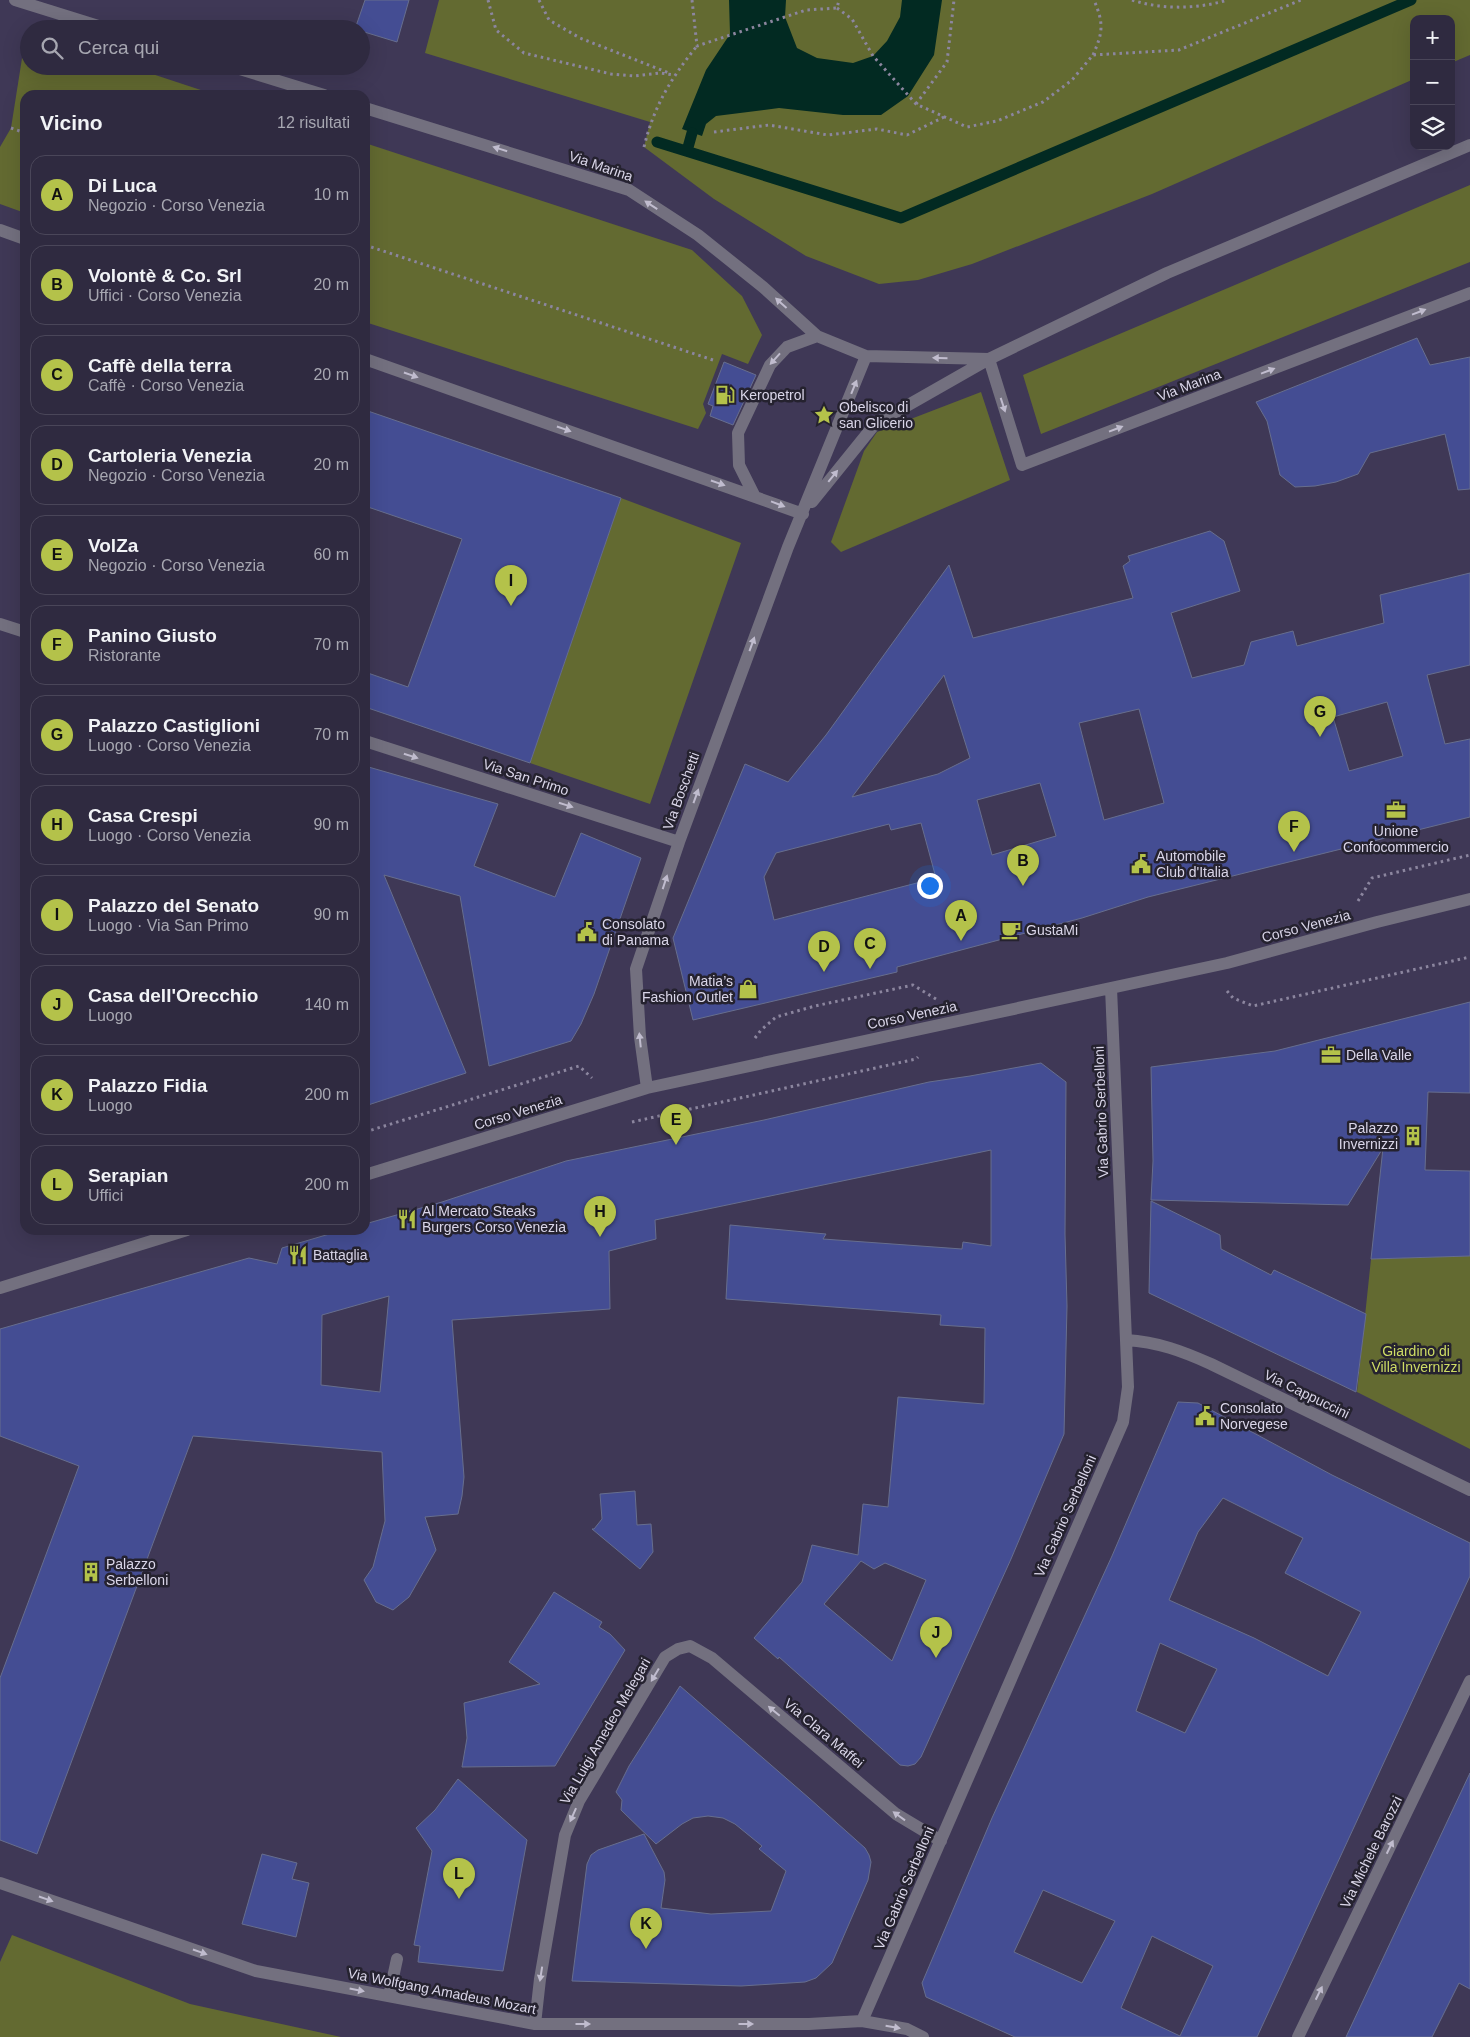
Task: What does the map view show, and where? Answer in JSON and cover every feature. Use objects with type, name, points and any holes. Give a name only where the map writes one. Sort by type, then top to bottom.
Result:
[{"type":"street","points":[[15,0],[79,20]]},
{"type":"street","points":[[259,75],[308,90]]},
{"type":"street","name":"Via Marina","points":[[370,110],[629,190],[698,235],[763,287],[817,336],[866,356],[988,359]]},
{"type":"street","name":"Via Marina","points":[[803,514],[875,424],[988,359],[1168,273],[1470,145]]},
{"type":"street","points":[[0,230],[20,237]]},
{"type":"street","name":"Via Marina","points":[[988,359],[1022,465],[1470,293]]},
{"type":"street","points":[[754,495],[739,465],[738,433],[770,365],[787,347],[817,336]]},
{"type":"street","points":[[370,361],[754,495],[803,514],[866,356]]},
{"type":"street","name":"Via Boschetti","points":[[647,1088],[640,1037],[636,969],[679,842],[788,547],[803,514]]},
{"type":"street","points":[[0,624],[20,630]]},
{"type":"street","name":"Via San Primo","points":[[370,743],[679,842]]},
{"type":"street","name":"Corso Venezia","points":[[370,1173],[647,1088],[1206,968],[1470,899]]},
{"type":"street","name":"Via Gabrio Serbelloni","points":[[862,2021],[1123,1422],[1128,1387],[1111,988]]},
{"type":"street","points":[[0,1288],[171,1235]]},
{"type":"street","name":"Via Cappuccini","points":[[1126,1340],[1170,1346],[1211,1364],[1470,1490]]},
{"type":"street","name":"Via Clara Maffei","points":[[690,1646],[712,1658],[896,1814],[940,1841]]},
{"type":"street","name":"Via Luigi Amedeo Melegari","points":[[535,2024],[540,1979],[565,1835],[579,1801],[665,1657],[678,1648],[690,1646]]},
{"type":"street","name":"Via Michele Barozzi","points":[[1298,2037],[1470,1680]]},
{"type":"street","name":"Via Wolfgang Amadeus Mozart","points":[[0,1882],[256,1971],[535,2024],[809,2024],[862,2021],[907,2029],[923,2037]]},
{"type":"street","points":[[390,1996],[397,1959]]},
{"type":"path","points":[[488,0],[496,30],[524,53],[611,74],[634,76],[660,73],[674,75]]},
{"type":"path","points":[[539,0],[549,20],[580,38],[674,75]]},
{"type":"path","points":[[692,0],[697,46]]},
{"type":"path","points":[[837,8],[839,0]]},
{"type":"path","points":[[916,104],[947,62],[954,0]]},
{"type":"path","points":[[644,147],[650,122],[674,75],[697,46],[806,10],[837,8],[852,19],[873,56],[916,104],[967,127],[997,121],[1043,102],[1072,80],[1093,55],[1102,34],[1098,10],[1094,0]]},
{"type":"path","points":[[1132,0],[1149,5],[1203,7],[1228,0]]},
{"type":"path","points":[[1093,55],[1179,50],[1301,0]]},
{"type":"path","points":[[714,132],[769,125],[828,135],[877,129],[907,135],[944,117]]},
{"type":"path","points":[[11,128],[20,131]]},
{"type":"path","points":[[370,247],[716,361]]},
{"type":"path","points":[[1340,932],[1372,878],[1470,855]]},
{"type":"path","points":[[1206,968],[1233,998],[1253,1006],[1470,957]]},
{"type":"path","points":[[730,1070],[761,1030],[776,1017],[814,1006],[913,984],[966,1019]]},
{"type":"path","points":[[629,1123],[916,1059],[944,1024]]},
{"type":"path","points":[[370,1130],[579,1066],[614,1098]]},
{"type":"green space","points":[[439,0],[1470,0],[1470,55],[1455,61],[1455,15],[1410,15],[1410,81],[1152,194],[972,264],[918,280],[879,284],[806,256],[714,199],[644,147],[650,122],[425,53]]},
{"type":"green space","points":[[20,71],[20,75],[155,75],[201,90],[20,90],[20,211],[0,204],[0,147],[11,128]]},
{"type":"green space","points":[[370,145],[692,250],[742,296],[762,335],[748,364],[722,354],[703,404],[706,413],[698,429],[370,324]]},
{"type":"green space","points":[[1470,185],[1470,262],[1041,434],[1023,375]]},
{"type":"green space","points":[[981,392],[1010,480],[841,552],[831,542],[864,451],[877,432]]},
{"type":"green space","points":[[621,498],[741,543],[650,804],[530,763]]},
{"type":"green space","name":"Giardino di Villa Invernizzi","points":[[1470,1256],[1470,1449],[1357,1392],[1371,1259]]},
{"type":"green space","points":[[12,1935],[190,2004],[341,2037],[0,2037],[0,1962]]},
{"type":"shaded area","points":[[729,0],[786,0],[785,17],[797,48],[817,58],[853,63],[873,56],[887,41],[900,17],[902,0],[942,0],[934,55],[908,96],[881,115],[843,115],[779,108],[716,116],[706,124],[702,136],[682,129],[706,70],[730,34]]},
{"type":"building","points":[[365,0],[409,0],[397,42],[370,34],[370,20],[358,20]]},
{"type":"building","points":[[1417,338],[1430,365],[1470,357],[1470,489],[1458,490],[1445,434],[1370,453],[1358,474],[1336,482],[1295,487],[1280,475],[1267,421],[1256,402]]},
{"type":"building","points":[[724,362],[756,375],[733,425],[710,416],[713,406],[708,404]]},
{"type":"building","points":[[370,412],[621,498],[530,763],[370,709],[370,674],[408,687],[462,539],[370,508]]},
{"type":"building","points":[[1210,531],[1224,541],[1240,591],[1171,613],[1192,678],[1244,665],[1251,642],[1293,631],[1297,646],[1384,623],[1380,595],[1470,573],[1470,665],[1427,675],[1445,744],[1470,739],[1470,817],[1148,897],[1082,918],[897,967],[897,972],[693,1020],[673,938],[745,764],[788,782],[826,735],[949,565],[973,638],[1133,598],[1123,566],[1130,561],[1128,556]],"holes":[[[944,675],[970,758],[938,774],[852,797]],[[1387,702],[1403,756],[1349,771],[1333,717]],[[1139,709],[1164,803],[1104,820],[1079,723]],[[1040,783],[1056,836],[992,855],[977,800]],[[921,823],[936,878],[774,920],[764,877],[776,853],[889,824],[891,830]]]},
{"type":"building","points":[[370,767],[498,804],[474,866],[555,897],[581,833],[641,858],[594,994],[581,1024],[571,1041],[489,1066],[460,896],[384,875],[466,1073],[370,1104]]},
{"type":"building","points":[[1470,1002],[1470,1093],[1428,1092],[1425,1170],[1470,1171],[1470,1256],[1371,1259],[1383,1148],[1348,1205],[1151,1200],[1153,1161],[1151,1067],[1275,1051]]},
{"type":"building","points":[[1041,1063],[1066,1082],[1065,1234],[1067,1306],[1064,1434],[1011,1559],[921,1757],[915,1764],[908,1766],[900,1765],[779,1657],[778,1659],[754,1638],[802,1582],[812,1545],[858,1555],[863,1504],[888,1507],[898,1397],[984,1404],[985,1328],[940,1325],[941,1315],[726,1299],[730,1225],[826,1234],[823,1239],[962,1249],[963,1242],[991,1246],[991,1150],[655,1220],[656,1239],[609,1251],[610,1309],[452,1320],[464,1477],[462,1496],[458,1514],[425,1517],[436,1550],[409,1597],[393,1610],[376,1602],[364,1580],[373,1567],[385,1521],[382,1452],[193,1436],[37,1854],[0,1840],[0,1678],[79,1466],[0,1436],[0,1329],[249,1258],[277,1264],[282,1248],[326,1235],[370,1235],[370,1223],[442,1202],[566,1161],[764,1120],[929,1082]],"holes":[[[389,1296],[380,1392],[321,1385],[322,1315]],[[861,1561],[874,1569],[885,1563],[926,1580],[892,1661],[824,1604]]]},
{"type":"building","points":[[1151,1201],[1220,1235],[1221,1249],[1271,1275],[1274,1270],[1366,1314],[1356,1392],[1149,1293]]},
{"type":"building","points":[[1178,1402],[1198,1403],[1332,1475],[1470,1543],[1470,1576],[1257,2037],[1015,2037],[926,1997],[922,1983],[992,1818],[1112,1556]],"holes":[[[1223,1498],[1303,1538],[1285,1573],[1361,1612],[1328,1676],[1254,1638],[1169,1600],[1198,1532]],[[1160,1643],[1217,1669],[1185,1733],[1136,1711]],[[1043,1890],[1115,1921],[1082,1983],[1014,1952]],[[1152,1936],[1213,1966],[1180,2036],[1121,2008]]]},
{"type":"building","points":[[635,1491],[637,1525],[651,1524],[653,1552],[640,1569],[592,1529],[602,1519],[600,1494]]},
{"type":"building","points":[[554,1592],[602,1622],[599,1627],[610,1634],[625,1650],[555,1766],[462,1767],[467,1738],[464,1703],[540,1684],[509,1662]]},
{"type":"building","points":[[680,1686],[865,1848],[869,1855],[871,1862],[868,1880],[832,1963],[816,1978],[805,1982],[741,1986],[572,1981],[587,1864],[591,1855],[598,1850],[644,1834],[664,1872],[665,1880],[661,1908],[711,1914],[771,1911],[786,1871],[759,1849],[762,1846],[735,1824],[723,1818],[708,1816],[693,1818],[656,1844],[621,1810],[622,1800],[616,1792],[629,1766]]},
{"type":"building","points":[[1470,1773],[1470,1989],[1459,1983],[1432,2037],[1346,2037]]},
{"type":"building","points":[[458,1779],[527,1840],[503,1971],[418,1962],[420,1946],[414,1945],[432,1851],[416,1828],[435,1810]]},
{"type":"building","points":[[262,1854],[297,1863],[292,1879],[309,1883],[296,1937],[242,1924]]},
{"type":"waterway","points":[[657,142],[901,218],[1411,0]]},
{"type":"waterway","points":[[687,151],[692,133]]},
{"type":"place","name":"Keropetrol","points":[[725,395]]},
{"type":"place","name":"Obelisco di san Glicerio","points":[[824,415]]},
{"type":"place","name":"Palazzo del Senato","points":[[511,606]]},
{"type":"place","name":"Palazzo Castiglioni","points":[[1320,737]]},
{"type":"place","name":"Unione Confocommercio","points":[[1396,810]]},
{"type":"place","name":"Panino Giusto","points":[[1294,852]]},
{"type":"place","name":"Automobile Club d'Italia","points":[[1141,864]]},
{"type":"place","name":"Volontè & Co. Srl","points":[[1023,886]]},
{"type":"place","name":"GustaMi","points":[[1011,930]]},
{"type":"place","name":"Consolato di Panama","points":[[587,932]]},
{"type":"place","name":"Di Luca","points":[[961,941]]},
{"type":"place","name":"Caffè della terra","points":[[870,969]]},
{"type":"place","name":"Cartoleria Venezia","points":[[824,972]]},
{"type":"place","name":"Matia’s Fashion Outlet","points":[[748,989]]},
{"type":"place","name":"Della Valle","points":[[1331,1055]]},
{"type":"place","name":"Palazzo Invernizzi","points":[[1413,1136]]},
{"type":"place","name":"VolZa","points":[[676,1145]]},
{"type":"place","name":"Al Mercato Steaks Burgers Corso Venezia","points":[[407,1219]]},
{"type":"place","name":"Casa Crespi","points":[[600,1237]]},
{"type":"place","name":"Battaglia","points":[[298,1255]]},
{"type":"place","name":"Consolato Norvegese","points":[[1205,1416]]},
{"type":"place","name":"Palazzo Serbelloni","points":[[91,1572]]},
{"type":"place","name":"Casa dell'Orecchio","points":[[936,1658]]},
{"type":"place","name":"Serapian","points":[[459,1899]]},
{"type":"place","name":"Palazzo Fidia","points":[[646,1949]]}]
